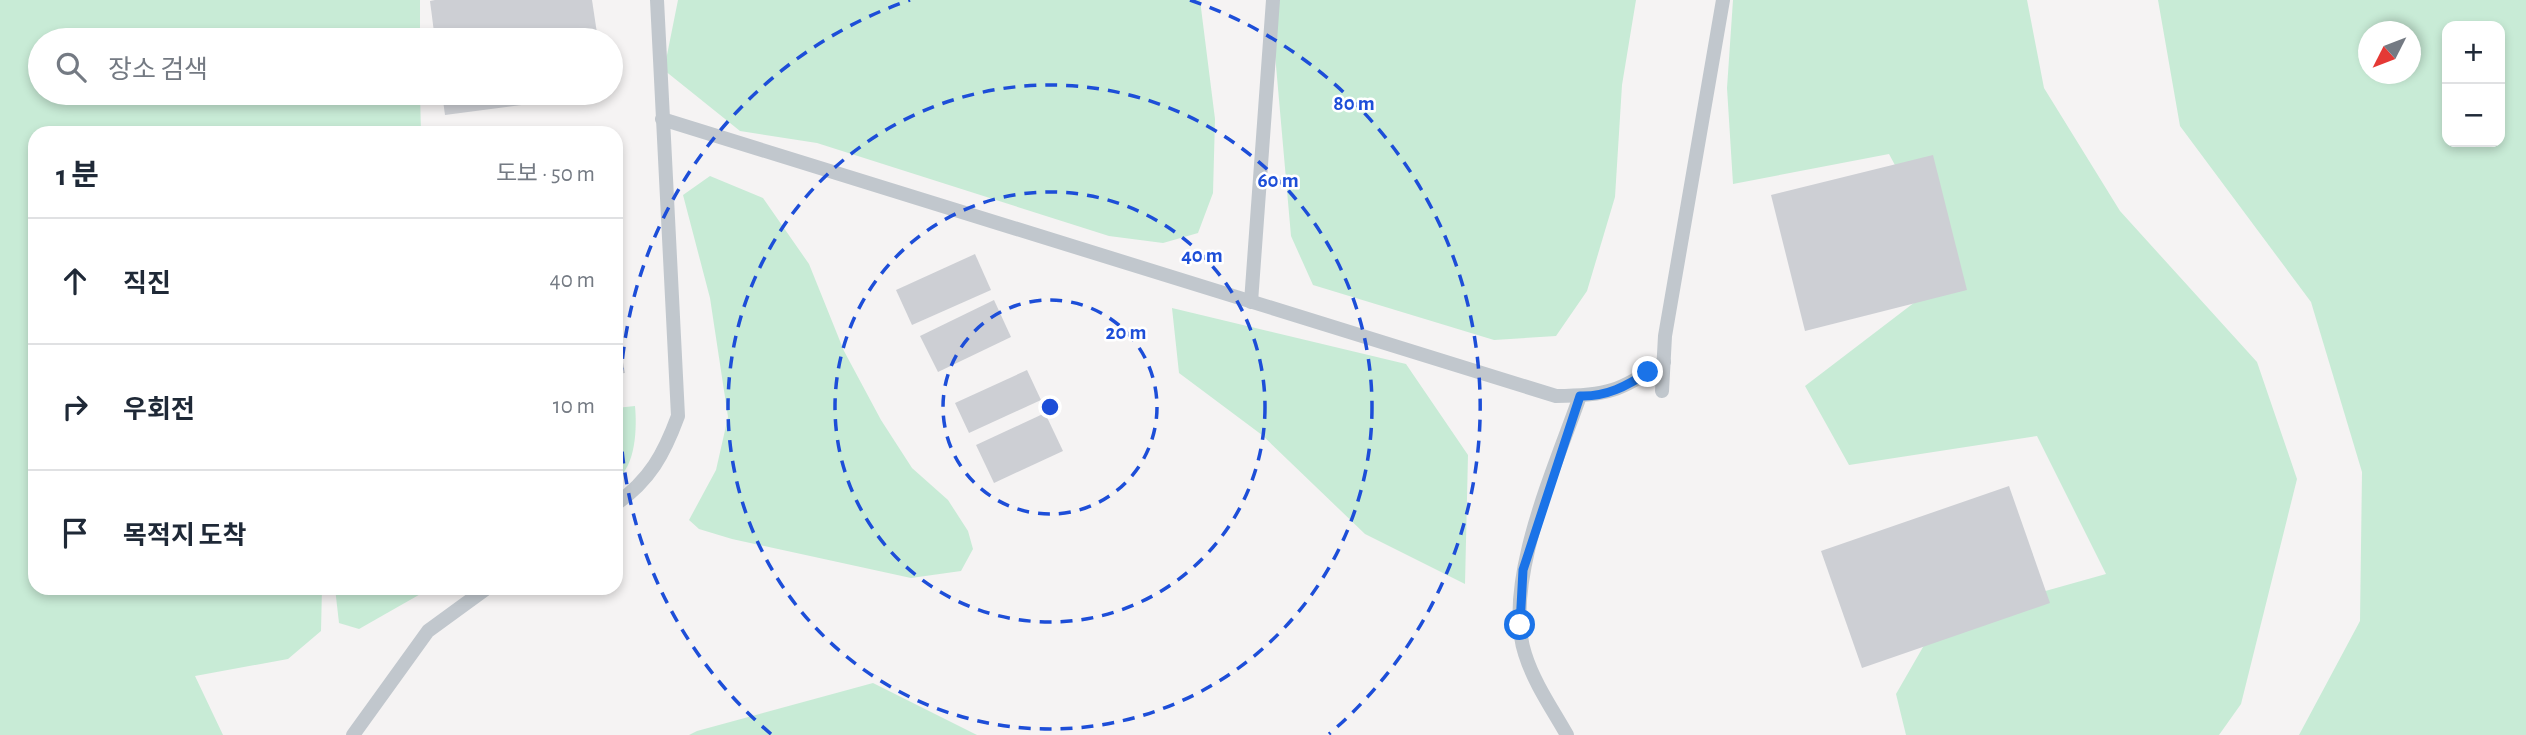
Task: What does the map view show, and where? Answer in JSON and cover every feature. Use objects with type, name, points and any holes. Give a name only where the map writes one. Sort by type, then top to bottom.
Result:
[{"type":"lane","points":[[623,499],[655,469],[678,416],[657,0]]},
{"type":"lane","points":[[1251,302],[1273,0]]},
{"type":"lane","points":[[1662,391],[1665,336],[1723,0]]},
{"type":"lane","points":[[662,119],[1556,396],[1594,396],[1626,386],[1664,362]]},
{"type":"lane","points":[[1567,735],[1525,655],[1520,625],[1523,570],[1580,396]]},
{"type":"lane","points":[[354,735],[428,631],[477,595]]},
{"type":"green space","points":[[0,0],[420,0],[420,28],[28,28],[28,105],[420,105],[421,126],[28,126],[28,595],[322,595],[321,631],[288,659],[195,676],[223,735],[0,735]]},
{"type":"green space","points":[[678,0],[1200,0],[1215,119],[1213,193],[1198,233],[1163,243],[1109,236],[817,143],[740,131],[664,70]]},
{"type":"green space","points":[[1279,0],[1636,0],[1622,85],[1615,197],[1587,291],[1556,336],[1494,340],[1313,285],[1291,236],[1274,43]]},
{"type":"green space","points":[[1733,0],[2027,0],[2044,88],[2120,211],[2257,362],[2297,479],[2241,704],[2219,735],[1906,735],[1896,694],[1938,621],[2106,574],[2037,436],[1849,465],[1805,386],[1953,273],[1889,154],[1733,184],[1727,88]]},
{"type":"green space","points":[[2158,0],[2526,0],[2526,735],[2299,735],[2360,621],[2362,472],[2311,302],[2180,126]]},
{"type":"green space","points":[[710,176],[763,198],[809,264],[844,351],[881,420],[912,468],[948,500],[968,531],[973,549],[961,571],[911,578],[732,539],[699,529],[689,520],[716,470],[728,417],[710,298],[683,195]]},
{"type":"green space","points":[[1172,308],[1406,364],[1468,455],[1465,584],[1365,534],[1262,435],[1179,373]]},
{"type":"green space","points":[[635,406],[636,425],[634,446],[623,474],[623,407]]},
{"type":"green space","points":[[336,595],[419,595],[359,629],[339,623]]},
{"type":"green space","points":[[873,683],[977,735],[689,735],[697,731]]},
{"type":"building","points":[[592,0],[596,28],[433,28],[430,1]]},
{"type":"building","points":[[444,105],[522,105],[445,115]]},
{"type":"building","points":[[1933,155],[1967,290],[1805,331],[1771,195]]},
{"type":"building","points":[[975,254],[991,290],[912,325],[896,290]]},
{"type":"building","points":[[994,300],[1011,337],[938,372],[920,336]]},
{"type":"building","points":[[1027,370],[1041,400],[969,433],[955,403]]},
{"type":"building","points":[[1045,413],[1063,451],[994,483],[976,445]]},
{"type":"building","points":[[2009,486],[2050,603],[1862,668],[1821,551]]},
{"type":"route","points":[[1520,625],[1523,570],[1580,396],[1594,396],[1626,386],[1648,372]]}]
